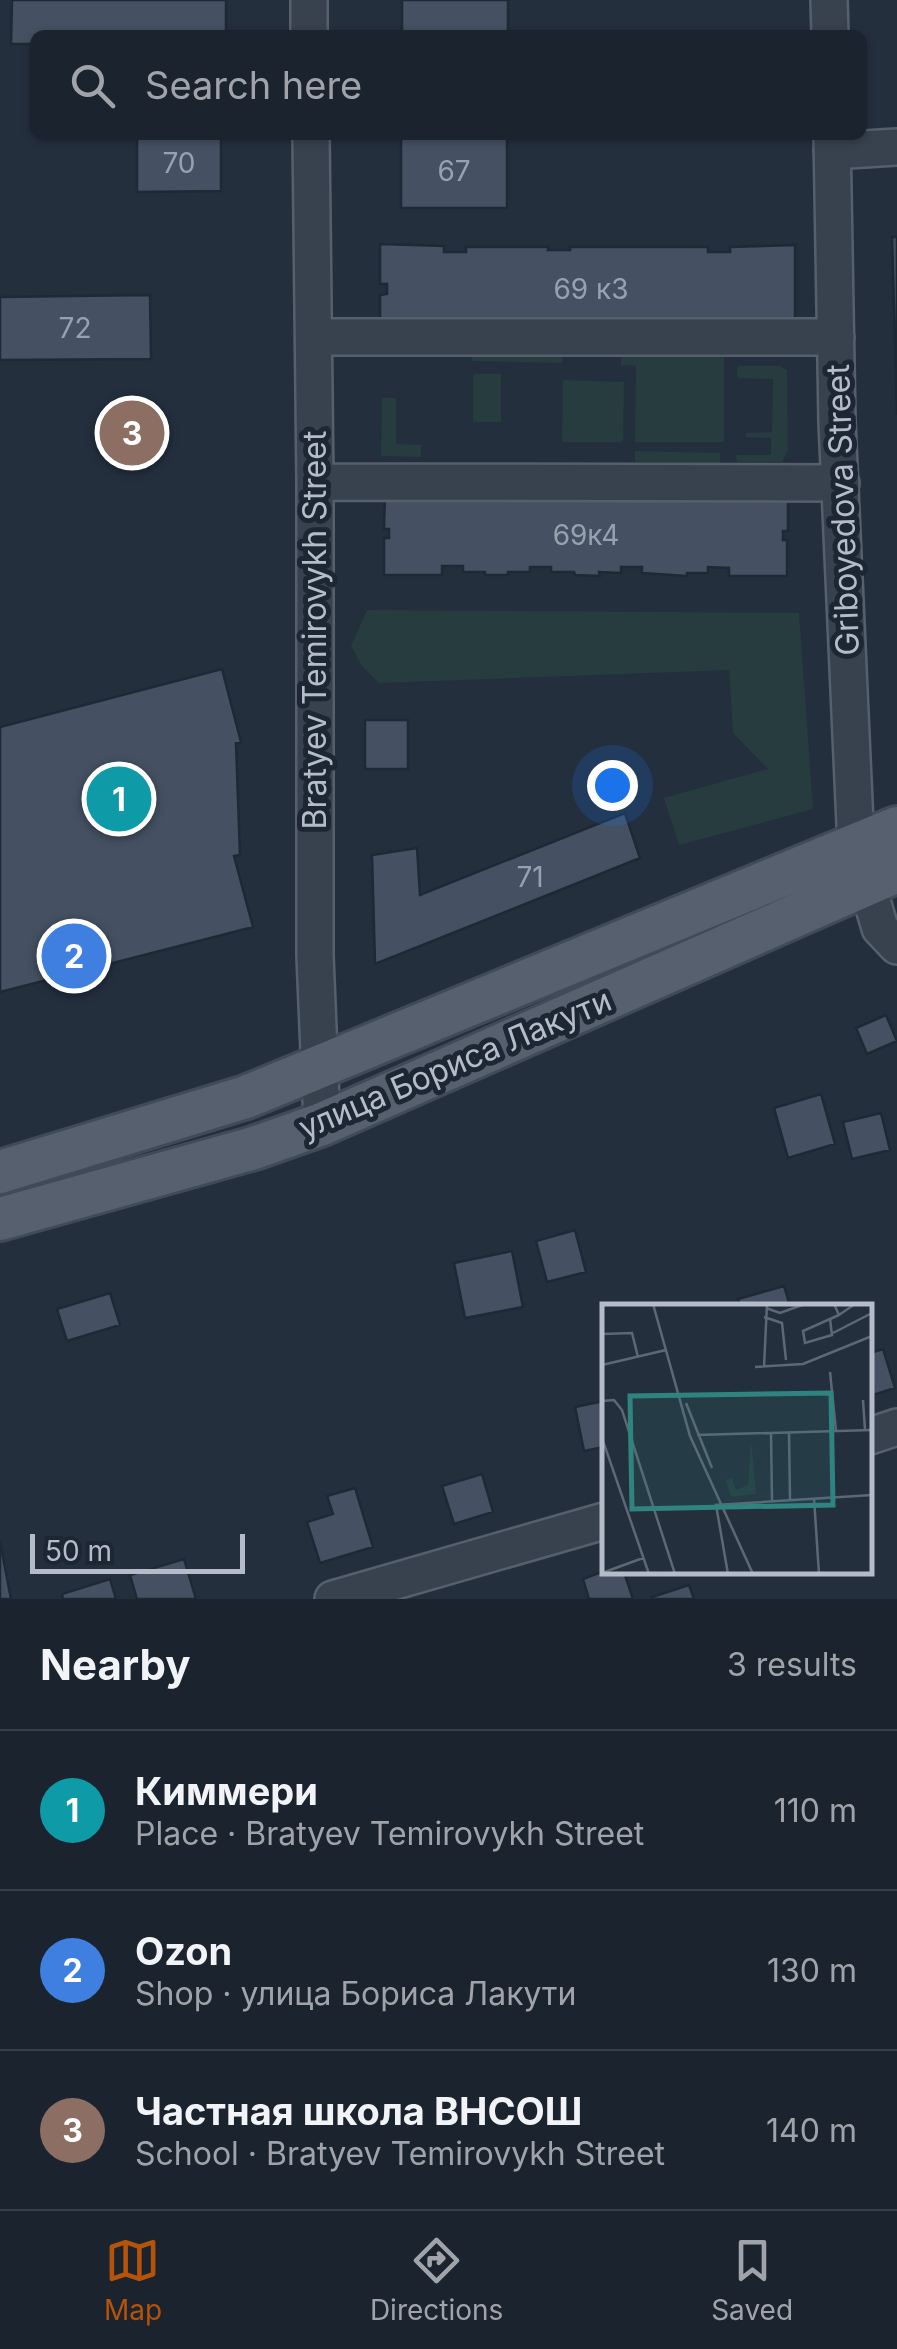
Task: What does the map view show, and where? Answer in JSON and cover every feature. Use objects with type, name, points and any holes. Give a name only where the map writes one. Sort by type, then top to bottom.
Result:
[{"type":"main road","name":"улица Бориса Лакути","points":[[0,1219],[254,1148],[322,1124],[873,867],[897,828]]},
{"type":"main road","name":"улица Бориса Лакути","points":[[0,1172],[246,1097],[873,867]]},
{"type":"street","points":[[308,0],[309,30]]},
{"type":"street","points":[[829,0],[830,30]]},
{"type":"street","name":"Bratyev Temirovykh Street","points":[[311,140],[318,1068],[322,1124]]},
{"type":"street","points":[[832,143],[897,147]]},
{"type":"street","name":"Griboyedova Street","points":[[832,143],[842,483],[873,867],[880,928],[897,946]]},
{"type":"street","points":[[314,336],[836,337]]},
{"type":"street","points":[[315,482],[842,483]]},
{"type":"street","points":[[872,1435],[897,1428]]},
{"type":"street","points":[[332,1599],[602,1522]]},
{"type":"green space","points":[[472,350],[562,353],[562,363],[472,361]]},
{"type":"green space","points":[[621,354],[724,355],[724,442],[635,442],[636,366],[621,365]]},
{"type":"green space","points":[[737,366],[780,366],[787,370],[788,450],[782,462],[737,462],[736,455],[771,455],[771,438],[746,437],[746,433],[772,432],[773,379],[737,378]]},
{"type":"green space","points":[[473,374],[501,374],[501,422],[473,422]]},
{"type":"green space","points":[[563,380],[624,382],[623,442],[562,442]]},
{"type":"green space","points":[[382,398],[396,398],[396,444],[421,445],[421,457],[381,456]]},
{"type":"green space","points":[[635,451],[720,453],[720,463],[635,462]]},
{"type":"green space","points":[[367,610],[799,613],[813,809],[679,845],[664,798],[768,769],[733,733],[729,670],[379,683],[362,666],[351,646]]},
{"type":"building","points":[[12,0],[226,0],[226,30],[30,30],[30,44],[11,44]]},
{"type":"building","points":[[402,0],[508,0],[508,30],[402,30]]},
{"type":"building","points":[[137,140],[221,140],[221,191],[137,192]]},
{"type":"building","points":[[401,140],[507,140],[507,208],[401,208]]},
{"type":"building","points":[[892,237],[897,237],[897,415]]},
{"type":"building","points":[[380,244],[444,246],[444,252],[466,252],[466,247],[708,247],[708,252],[730,252],[730,247],[795,245],[795,332],[380,333],[380,295],[387,294],[387,284],[380,284]]},
{"type":"building","points":[[150,295],[151,359],[0,360],[0,297]]},
{"type":"building","points":[[385,493],[788,495],[788,531],[783,531],[783,540],[787,540],[787,576],[729,576],[729,568],[708,567],[708,573],[687,576],[642,573],[642,567],[621,567],[621,573],[599,572],[600,576],[551,572],[551,567],[485,575],[463,572],[463,566],[442,566],[442,575],[384,575],[384,538],[389,538],[389,529],[384,529]]},
{"type":"building","points":[[222,669],[241,742],[236,743],[240,855],[234,856],[253,927],[0,992],[0,727]]},
{"type":"building","points":[[365,720],[408,720],[408,769],[365,769]]},
{"type":"building","points":[[625,813],[640,858],[375,964],[372,855],[417,848],[420,895]]},
{"type":"building","points":[[886,1015],[897,1041],[867,1054],[856,1028]]},
{"type":"building","points":[[821,1094],[835,1144],[788,1158],[774,1108]]},
{"type":"building","points":[[881,1113],[890,1150],[852,1159],[843,1122]]},
{"type":"building","points":[[575,1230],[586,1272],[547,1282],[536,1241]]},
{"type":"building","points":[[512,1251],[523,1307],[465,1318],[454,1263]]},
{"type":"building","points":[[784,1286],[789,1304],[739,1304],[738,1299]]},
{"type":"building","points":[[110,1293],[120,1325],[67,1341],[57,1309]]},
{"type":"building","points":[[883,1349],[895,1388],[872,1395],[872,1352]]},
{"type":"building","points":[[602,1401],[602,1447],[584,1451],[575,1407]]},
{"type":"building","points":[[482,1474],[493,1512],[454,1524],[442,1486]]},
{"type":"building","points":[[355,1488],[373,1547],[320,1563],[307,1522],[333,1514],[327,1496]]},
{"type":"building","points":[[0,1541],[11,1599],[0,1599]]},
{"type":"building","points":[[184,1559],[196,1599],[137,1599],[130,1575]]},
{"type":"building","points":[[602,1572],[625,1574],[633,1599],[589,1599],[583,1579]]},
{"type":"building","points":[[110,1579],[116,1599],[63,1599],[62,1594]]},
{"type":"building","points":[[689,1585],[694,1599],[652,1597]]},
{"type":"place","name":"Частная школа ВНСОШ","points":[[132,433]]},
{"type":"place","name":"Киммери","points":[[119,799]]},
{"type":"place","name":"Ozon","points":[[74,956]]}]
